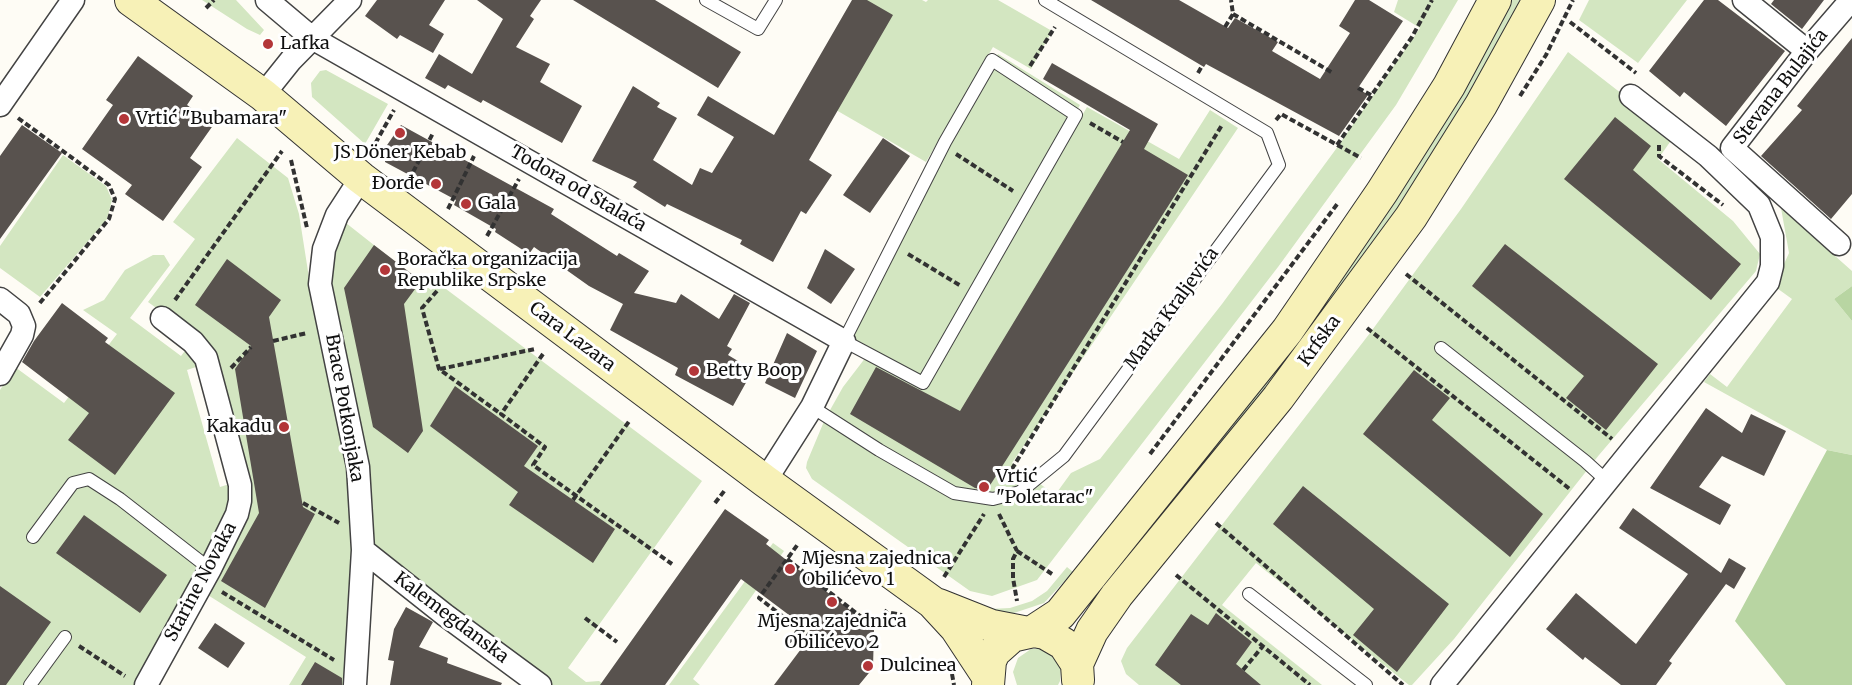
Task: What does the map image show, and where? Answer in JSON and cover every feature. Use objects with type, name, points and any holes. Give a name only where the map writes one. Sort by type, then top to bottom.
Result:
[{"type":"main road","name":"Cara Lazara","points":[[131,0],[263,95],[366,165],[765,481],[927,598],[956,628],[988,680]]},
{"type":"main road","name":"Krfska","points":[[988,680],[994,652],[1021,615],[1060,614],[1287,331],[1382,192],[1443,96],[1495,0]]},
{"type":"main road","name":"Krfska","points":[[1079,678],[1092,632],[1117,595],[1278,398],[1411,217],[1481,105],[1539,0]]},
{"type":"main road","name":"Cara Lazara","points":[[927,598],[992,626],[1021,615],[1055,637],[1071,651],[1079,678]]},
{"type":"street","points":[[0,105],[73,0]]},
{"type":"street","points":[[267,0],[312,38]]},
{"type":"street","points":[[263,95],[312,38],[350,0]]},
{"type":"street","points":[[1744,0],[1807,51]]},
{"type":"street","name":"Stevana Bulajića","points":[[1839,244],[1732,148],[1807,51],[1851,0]]},
{"type":"street","name":"Todora od Stalaća","points":[[312,38],[844,341]]},
{"type":"street","points":[[1442,685],[1601,475],[1768,282],[1772,266],[1772,237],[1759,205],[1708,156],[1631,96]]},
{"type":"street","name":"Brace Potkonjaka","points":[[356,680],[362,543],[358,467],[320,284],[324,249],[337,215],[366,165]]},
{"type":"street","points":[[0,299],[19,314],[24,323],[22,335],[0,374]]},
{"type":"street","name":"Starine Novaka","points":[[138,682],[207,575],[237,514],[240,485],[206,358],[193,342],[162,318]]},
{"type":"street","points":[[765,481],[812,407],[844,341]]},
{"type":"street","name":"Kalemegdanska","points":[[362,543],[445,615],[540,685]]},
{"type":"lane","points":[[706,0],[758,29],[776,0]]},
{"type":"lane","points":[[1045,0],[1267,133]]},
{"type":"lane","points":[[992,60],[1022,80],[1076,115],[923,383],[844,341],[943,145],[992,60]]},
{"type":"lane","name":"Marka Kraljevića","points":[[812,407],[879,450],[954,493],[993,499],[1020,492],[1064,456],[1279,165],[1267,133]]},
{"type":"lane","points":[[1441,348],[1601,475]]},
{"type":"lane","points":[[33,537],[73,483],[89,479],[120,499],[207,575]]},
{"type":"lane","points":[[1249,594],[1366,685]]},
{"type":"lane","points":[[30,685],[65,637]]},
{"type":"path","points":[[206,8],[214,0]]},
{"type":"path","points":[[1225,27],[1233,14],[1231,0]]},
{"type":"path","points":[[1337,145],[1412,37],[1432,0]]},
{"type":"path","points":[[1022,80],[1065,12]]},
{"type":"path","points":[[1233,14],[1333,73]]},
{"type":"path","points":[[1358,88],[1371,95]]},
{"type":"path","points":[[366,165],[406,90]]},
{"type":"path","points":[[0,105],[109,184],[115,199],[109,219],[24,323]]},
{"type":"path","points":[[787,559],[874,627],[889,612],[927,598],[993,499],[1230,112]]},
{"type":"path","points":[[1267,133],[1281,114],[1361,158]]},
{"type":"path","points":[[1076,115],[1123,142]]},
{"type":"path","points":[[409,180],[435,128]]},
{"type":"path","points":[[1659,141],[1659,156],[1730,210]]},
{"type":"path","points":[[943,145],[1027,200]]},
{"type":"path","points":[[448,209],[477,150]]},
{"type":"path","points":[[162,318],[282,151]]},
{"type":"path","points":[[291,160],[310,239]]},
{"type":"path","points":[[487,236],[522,175]]},
{"type":"path","points":[[1147,458],[1340,200]]},
{"type":"path","points":[[892,244],[974,294]]},
{"type":"path","points":[[1367,328],[1578,496],[1584,481],[1601,475],[1608,450],[1613,449],[1619,442],[1406,274]]},
{"type":"path","points":[[437,291],[422,308],[439,369],[545,447],[532,465],[574,498],[672,564]]},
{"type":"path","points":[[273,341],[329,327]]},
{"type":"path","points":[[439,369],[535,348]]},
{"type":"path","points":[[501,414],[543,354]]},
{"type":"path","points":[[574,498],[630,420]]},
{"type":"path","points":[[715,503],[725,490]]},
{"type":"path","points":[[993,499],[1017,551],[1053,577],[1060,573]]},
{"type":"path","points":[[303,503],[362,543]]},
{"type":"path","points":[[1216,523],[1403,685]]},
{"type":"path","points":[[798,544],[759,598],[809,636],[812,633]]},
{"type":"path","points":[[1017,551],[1013,559],[1013,578],[1021,615]]},
{"type":"path","points":[[207,575],[356,680]]},
{"type":"path","points":[[1176,575],[1310,685]]},
{"type":"path","points":[[585,618],[617,642]]},
{"type":"path","points":[[789,642],[799,629]]},
{"type":"path","points":[[65,637],[138,682]]},
{"type":"path","points":[[1243,670],[1263,646]]},
{"type":"green space","points":[[202,0],[236,0],[264,30],[260,35],[247,29]]},
{"type":"green space","points":[[864,0],[922,0],[926,2],[928,0],[998,0],[1052,31],[1031,69],[993,47],[926,162],[836,110]]},
{"type":"green space","points":[[1398,0],[1458,0],[1396,105],[1278,267],[1037,580],[992,596],[970,591],[812,479],[806,468],[807,462],[825,419],[843,387],[866,357],[926,388],[1087,107],[1179,159],[1210,110],[1238,128],[1012,463],[1055,495],[1071,473],[1100,459],[1222,304],[1336,149],[1420,28],[1394,12]]},
{"type":"green space","points":[[1510,0],[1527,0],[1410,196],[1343,292],[1125,573],[1119,568],[1185,486],[1299,333]]},
{"type":"green space","points":[[1589,0],[1687,0],[1638,63],[1579,20]]},
{"type":"green space","points":[[1568,52],[1675,135],[1658,159],[1733,221],[1760,254],[1756,271],[1599,455],[1454,639],[1412,685],[1409,685],[1256,563],[1222,605],[1322,685],[1139,685],[1126,674],[1121,661],[1127,648],[1370,333],[1461,209]]},
{"type":"green space","points":[[998,54],[1080,105],[923,378],[848,339],[944,150]]},
{"type":"green space","points":[[326,70],[388,104],[365,144],[312,97],[311,83],[320,71]]},
{"type":"green space","points":[[237,138],[288,178],[299,214],[310,284],[352,466],[355,548],[349,685],[289,685],[306,657],[203,592],[239,522],[195,336],[148,302],[195,239],[173,222]]},
{"type":"green space","points":[[63,155],[106,186],[112,200],[107,219],[40,297],[0,268],[0,246]]},
{"type":"green space","points":[[1781,208],[1852,271],[1852,286],[1834,299],[1852,321],[1852,455],[1827,450],[1704,382],[1710,374],[1727,387],[1792,299],[1774,286],[1789,253]]},
{"type":"green space","points":[[346,223],[431,290],[438,283],[702,481],[568,668],[586,682],[599,681],[605,685],[550,685],[367,547],[325,284],[328,251]]},
{"type":"green space","points":[[153,255],[164,255],[170,265],[130,318],[181,356],[191,343],[205,364],[187,370],[220,487],[236,482],[236,502],[141,685],[0,685],[0,390],[15,367],[64,403],[117,334],[83,310],[104,300],[125,270]]},
{"type":"green space","points":[[1852,286],[1852,321],[1834,299]]},
{"type":"green space","points":[[1827,450],[1852,455],[1852,685],[1786,685],[1735,621]]},
{"type":"green space","points":[[773,543],[784,551],[693,679],[700,685],[669,685]]},
{"type":"green space","points":[[1067,567],[1073,572],[1044,603],[1008,615],[990,609],[1010,608],[1032,601],[1047,591]]},
{"type":"green space","points":[[1039,648],[1054,654],[1061,666],[1058,685],[1017,685],[1013,672],[1018,658],[1031,649]]},
{"type":"building","points":[[377,0],[445,0],[429,25],[444,34],[433,53],[400,35],[397,39],[365,16]]},
{"type":"building","points":[[477,0],[541,0],[530,16],[534,19],[516,47],[550,64],[540,82],[582,106],[562,143],[483,100],[481,103],[448,85],[445,89],[425,78],[439,54],[472,74],[503,19]]},
{"type":"building","points":[[573,0],[655,0],[741,52],[718,88]]},
{"type":"building","points":[[852,0],[867,0],[893,15],[809,160],[832,175],[806,214],[801,211],[773,262],[740,244],[742,240],[667,204],[665,207],[633,187],[637,182],[592,161],[633,86],[660,103],[657,107],[677,118],[653,160],[692,185],[700,168],[712,173],[734,137],[697,115],[708,96],[774,135]]},
{"type":"building","points":[[1091,0],[1179,0],[1228,28],[1235,18],[1278,42],[1272,51],[1320,79],[1350,33],[1339,26],[1355,0],[1369,0],[1403,21],[1358,88],[1368,95],[1339,136],[1206,64],[1204,67]]},
{"type":"building","points":[[1704,0],[1718,0],[1785,51],[1726,126],[1684,92],[1680,97],[1649,71]]},
{"type":"building","points":[[1774,0],[1824,0],[1802,29],[1771,4]]},
{"type":"building","points":[[1852,38],[1852,194],[1831,219],[1761,156],[1802,110],[1797,106]]},
{"type":"building","points":[[138,56],[193,96],[187,105],[214,124],[190,158],[202,167],[163,221],[125,194],[132,185],[82,149],[113,105],[106,100]]},
{"type":"building","points":[[1052,63],[1158,124],[1144,149],[1188,175],[987,490],[975,488],[850,414],[876,367],[960,411],[1130,130],[1043,79]]},
{"type":"building","points":[[1615,117],[1651,146],[1633,170],[1741,264],[1711,300],[1564,179]]},
{"type":"building","points":[[22,125],[62,153],[0,239],[0,156]]},
{"type":"building","points":[[401,125],[554,209],[551,214],[617,256],[619,253],[649,271],[634,293],[676,303],[681,294],[719,319],[734,294],[750,303],[727,346],[732,349],[728,355],[753,370],[733,406],[675,375],[678,368],[610,330],[623,304],[589,286],[534,247],[529,254],[495,232],[496,229],[454,205],[456,200],[385,162],[385,148]]},
{"type":"building","points":[[883,138],[910,156],[870,213],[843,195]]},
{"type":"building","points":[[1505,244],[1658,364],[1606,430],[1566,398],[1584,376],[1472,286]]},
{"type":"building","points":[[374,245],[421,281],[404,304],[423,431],[408,453],[373,427],[344,288]]},
{"type":"building","points":[[825,249],[855,269],[831,304],[807,288]]},
{"type":"building","points":[[227,259],[281,300],[269,317],[303,507],[315,514],[265,608],[221,581],[259,513],[235,369],[251,346],[195,305]]},
{"type":"building","points":[[62,303],[108,338],[105,342],[175,393],[115,475],[68,440],[89,413],[22,362],[34,341]]},
{"type":"building","points":[[787,333],[817,351],[795,398],[765,383]]},
{"type":"building","points":[[1414,370],[1450,398],[1432,420],[1543,514],[1510,557],[1363,434]]},
{"type":"building","points":[[455,386],[538,446],[524,466],[615,529],[593,563],[509,505],[518,492],[430,426]]},
{"type":"building","points":[[1706,408],[1742,433],[1751,414],[1786,431],[1764,476],[1722,456],[1699,487],[1731,505],[1720,525],[1650,488]]},
{"type":"building","points":[[1303,486],[1449,604],[1397,672],[1353,635],[1374,609],[1273,524]]},
{"type":"building","points":[[1633,508],[1721,573],[1729,558],[1746,568],[1734,589],[1726,584],[1669,661],[1672,663],[1656,685],[1621,685],[1585,657],[1583,660],[1546,629],[1576,593],[1636,644],[1688,574],[1619,528]]},
{"type":"building","points":[[725,509],[769,540],[766,544],[874,629],[873,668],[859,685],[774,685],[813,633],[741,579],[665,685],[600,685]]},
{"type":"building","points":[[84,515],[167,575],[140,613],[56,553]]},
{"type":"building","points":[[0,586],[51,622],[6,685],[0,685]]},
{"type":"building","points":[[406,607],[433,622],[419,647],[448,658],[447,663],[502,683],[501,685],[390,685],[394,661],[388,660],[394,629]]},
{"type":"building","points":[[1216,613],[1252,642],[1236,664],[1261,685],[1181,685],[1155,665],[1191,614],[1208,625]]},
{"type":"building","points":[[215,623],[245,643],[228,668],[198,648]]},
{"type":"building","points":[[315,662],[342,678],[342,685],[301,685]]},
{"type":"place","name":"Lafka","points":[[268,44]]},
{"type":"place","name":"Vrtić \"Bubamara\"","points":[[124,119]]},
{"type":"place","name":"JS Döner Kebab","points":[[400,133]]},
{"type":"place","name":"Đorđe","points":[[436,184]]},
{"type":"place","name":"Gala","points":[[466,204]]},
{"type":"place","name":"Boračka organizacija Republike Srpske","points":[[385,270]]},
{"type":"place","name":"Betty Boop","points":[[694,371]]},
{"type":"place","name":"Kakadu","points":[[284,427]]},
{"type":"place","name":"Vrtić \"Poletarac\"","points":[[984,487]]},
{"type":"place","name":"Mjesna zajednica Obilićevo 1","points":[[790,569]]},
{"type":"place","name":"Mjesna zajednica Obilićevo 2","points":[[832,602]]},
{"type":"place","name":"Dulcinea","points":[[868,666]]}]
